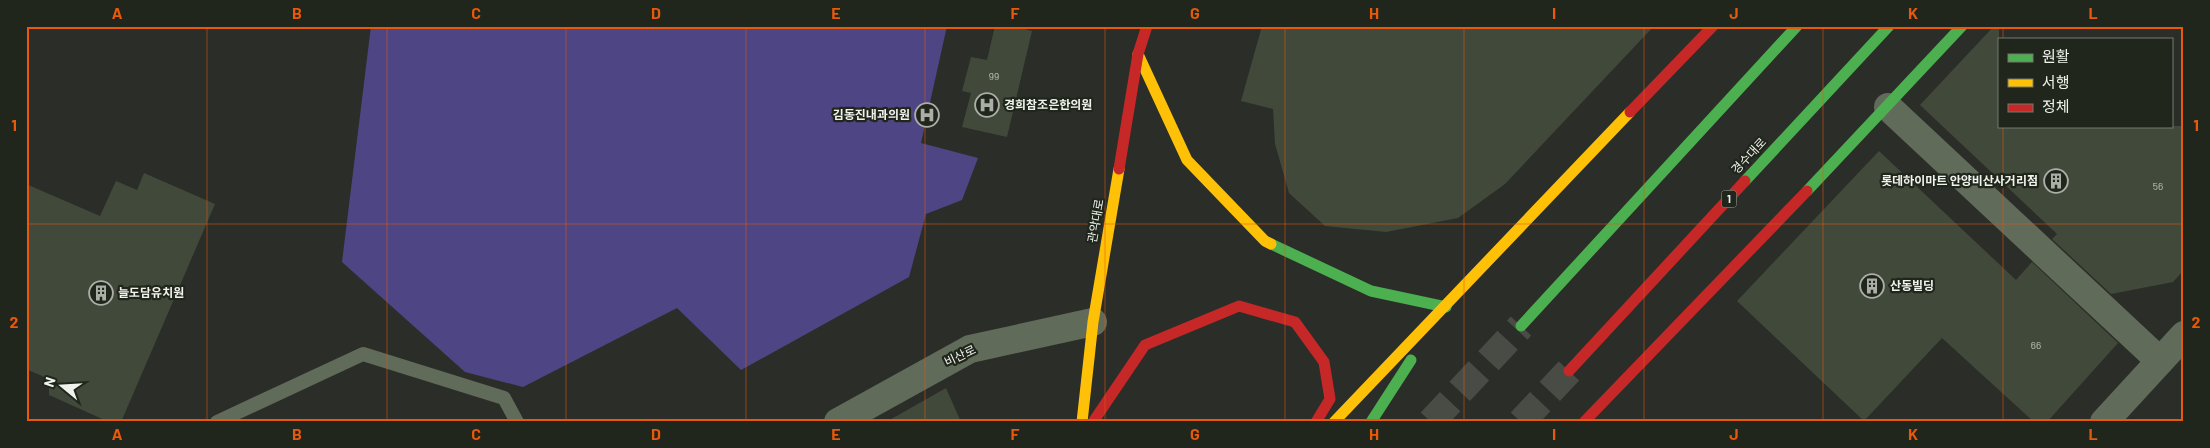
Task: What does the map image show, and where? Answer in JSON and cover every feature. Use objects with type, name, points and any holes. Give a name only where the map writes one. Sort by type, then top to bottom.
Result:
[{"type":"main road","name":"관악대로","points":[[1082,422],[1093,322],[1138,54],[1147,26]]},
{"type":"main road","points":[[1334,422],[1713,26]]},
{"type":"main road","points":[[1521,326],[1797,26]]},
{"type":"main road","name":"경수대로","points":[[1569,371],[1889,26]]},
{"type":"main road","points":[[1584,422],[1888,107],[1962,26]]},
{"type":"main road","points":[[1138,54],[1187,160],[1265,241],[1371,291],[1446,307]]},
{"type":"main road","points":[[1093,422],[1145,346],[1239,306],[1295,322],[1324,362],[1330,399],[1316,422]]},
{"type":"main road","points":[[1371,422],[1446,307]]},
{"type":"street","points":[[1888,107],[2160,361]]},
{"type":"street","name":"비산로","points":[[838,422],[970,349],[1093,322]]},
{"type":"street","points":[[2104,422],[2184,335]]},
{"type":"lane","points":[[217,422],[363,354],[504,398],[517,422]]},
{"type":"shaded area","points":[[371,26],[947,26],[921,143],[978,158],[962,200],[926,214],[909,277],[741,370],[677,308],[523,387],[465,372],[342,262]]},
{"type":"building","points":[[995,26],[1014,26],[1032,31],[1007,137],[962,127],[971,93],[962,91],[971,57],[987,60]]},
{"type":"building","points":[[1262,26],[1654,26],[1505,184],[1458,218],[1386,232],[1325,226],[1289,193],[1275,144],[1273,109],[1241,101]]},
{"type":"building","points":[[1994,26],[1999,26],[1998,128],[2172,128],[2172,126],[2184,126],[2184,270],[2173,282],[2111,294],[2052,239],[2057,234],[1920,105]]},
{"type":"building","name":"산동빌딩","points":[[1879,151],[2016,280],[2032,262],[2118,343],[2047,422],[2034,422],[1942,338],[1864,421],[1737,301]]},
{"type":"building","name":"늘도담유치원","points":[[144,173],[215,204],[121,422],[109,422],[49,395],[49,379],[26,369],[26,184],[100,216],[116,181],[137,190]]},
{"type":"building","points":[[946,388],[961,422],[886,422]]},
{"type":"tunnel","points":[[1431,422],[1521,326]]},
{"type":"tunnel","points":[[1521,422],[1569,371]]},
{"type":"traffic: fast","points":[[1521,326],[1797,26]]},
{"type":"traffic: fast","points":[[1745,181],[1889,26]]},
{"type":"traffic: fast","points":[[1807,191],[1962,26]]},
{"type":"traffic: fast","points":[[1271,244],[1371,291],[1446,307]]},
{"type":"traffic: fast","points":[[1371,422],[1411,360]]},
{"type":"traffic: slow","points":[[1138,54],[1187,160],[1265,241],[1271,244]]},
{"type":"traffic: slow","points":[[1334,422],[1630,112]]},
{"type":"traffic: slow","points":[[1082,422],[1093,322],[1119,169]]},
{"type":"traffic: jam","points":[[1119,169],[1138,54],[1147,26]]},
{"type":"traffic: jam","points":[[1630,112],[1713,26]]},
{"type":"traffic: jam","points":[[1569,371],[1745,181]]},
{"type":"traffic: jam","points":[[1584,422],[1807,191]]},
{"type":"traffic: jam","points":[[1093,422],[1145,345],[1239,306],[1295,322],[1324,362],[1330,399],[1316,422]]},
{"type":"place","name":"경희참조은한의원","points":[[987,105]]},
{"type":"place","name":"김동진내과의원","points":[[927,115]]},
{"type":"place","name":"롯데하이마트 안양비산사거리점","points":[[2056,181]]},
{"type":"place","name":"산동빌딩","points":[[1872,286]]},
{"type":"place","name":"늘도담유치원","points":[[101,293]]}]
